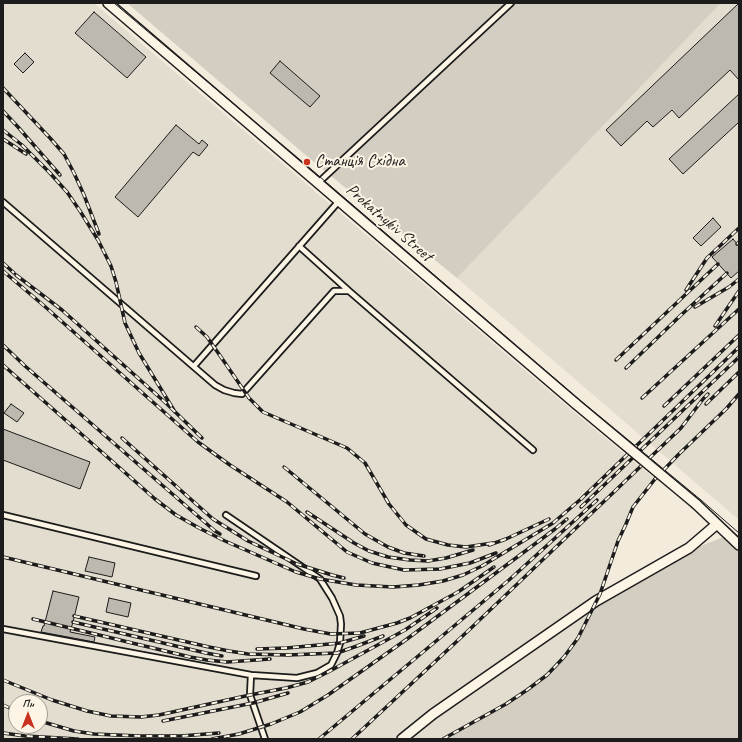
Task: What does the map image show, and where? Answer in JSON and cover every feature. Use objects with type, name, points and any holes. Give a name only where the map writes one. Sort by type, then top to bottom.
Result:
[{"type":"street","name":"Prokatnykiv Street","points":[[108,3],[576,404],[696,504],[739,545]]},
{"type":"street","points":[[402,739],[433,714],[596,601],[689,548],[717,524]]},
{"type":"lane","points":[[318,183],[511,3]]},
{"type":"lane","points":[[194,366],[339,201]]},
{"type":"lane","points":[[3,202],[215,385],[234,393],[242,394],[334,291],[349,291]]},
{"type":"lane","points":[[299,246],[533,450]]},
{"type":"lane","points":[[3,515],[256,576]]},
{"type":"lane","points":[[3,629],[251,675],[297,678],[317,673],[331,665],[340,643],[340,616],[332,598],[320,579],[226,515]]},
{"type":"lane","points":[[251,675],[250,695],[265,739]]},
{"type":"shaded area","points":[[3,3],[94,3],[574,412],[655,479],[633,507],[618,541],[607,577],[596,601],[578,638],[564,657],[547,675],[527,690],[506,704],[443,739],[3,739]]},
{"type":"shaded area","points":[[127,3],[721,3],[457,278],[315,163]]},
{"type":"shaded area","points":[[721,3],[739,3],[739,520],[457,278]]},
{"type":"shaded area","points":[[728,535],[739,548],[739,739],[446,739],[507,705],[528,691],[547,675],[564,658],[579,638],[598,602],[691,550]]},
{"type":"building","points":[[739,3],[739,80],[730,70],[679,118],[672,110],[653,127],[647,121],[621,146],[606,130]]},
{"type":"building","points":[[94,12],[146,57],[127,78],[75,33]]},
{"type":"building","points":[[25,53],[34,62],[23,73],[14,64]]},
{"type":"building","points":[[280,61],[320,96],[310,107],[270,73]]},
{"type":"building","points":[[739,94],[739,122],[683,174],[669,159]]},
{"type":"building","points":[[176,125],[199,144],[202,140],[208,145],[199,156],[193,152],[138,217],[115,197]]},
{"type":"building","points":[[713,218],[721,227],[701,246],[693,238]]},
{"type":"building","points":[[733,239],[739,246],[739,271],[731,278],[712,257]]},
{"type":"building","points":[[11,404],[24,413],[17,422],[4,413]]},
{"type":"building","points":[[3,429],[90,462],[80,489],[3,460]]},
{"type":"building","points":[[89,557],[115,563],[112,577],[85,571]]},
{"type":"building","points":[[53,591],[79,597],[70,632],[95,637],[94,642],[41,632]]},
{"type":"building","points":[[109,598],[131,603],[128,617],[106,612]]},
{"type":"tram line","points":[[114,3],[305,164],[581,401],[739,533]]},
{"type":"railway","points":[[3,88],[64,154],[84,195],[99,234]]},
{"type":"railway","points":[[3,111],[60,175]]},
{"type":"railway","points":[[3,130],[22,145],[67,192],[98,240],[111,266],[125,323],[139,353],[175,412]]},
{"type":"railway","points":[[3,139],[26,154]]},
{"type":"railway","points":[[686,290],[707,258],[739,228]]},
{"type":"railway","points":[[3,263],[14,273]]},
{"type":"railway","points":[[616,360],[718,264]]},
{"type":"railway","points":[[3,271],[198,442],[287,502],[347,552],[372,563],[404,570],[440,569],[470,563],[496,553]]},
{"type":"railway","points":[[626,368],[727,273]]},
{"type":"railway","points":[[16,275],[62,310],[167,404],[202,438]]},
{"type":"railway","points":[[695,307],[729,287],[739,279]]},
{"type":"railway","points":[[715,326],[739,291]]},
{"type":"railway","points":[[642,398],[739,309]]},
{"type":"railway","points":[[196,327],[207,337],[249,398],[263,412],[347,448],[365,463],[389,504],[406,525],[426,539],[448,545],[466,547],[493,543]]},
{"type":"railway","points":[[664,406],[739,335]]},
{"type":"railway","points":[[3,345],[25,366],[220,534]]},
{"type":"railway","points":[[3,365],[155,499],[176,515],[225,541],[296,572],[320,579],[356,585],[393,587],[443,581],[463,575],[482,566],[553,523],[581,499],[739,347]]},
{"type":"railway","points":[[581,507],[739,357]]},
{"type":"railway","points":[[706,404],[739,372]]},
{"type":"railway","points":[[352,739],[681,428],[708,394]]},
{"type":"railway","points":[[443,739],[506,704],[527,690],[547,675],[564,657],[578,638],[600,594],[618,541],[633,507],[655,479],[726,409],[739,394]]},
{"type":"railway","points":[[122,438],[213,519],[248,541],[297,564],[344,578]]},
{"type":"railway","points":[[284,467],[365,534],[388,547],[404,553],[424,556]]},
{"type":"railway","points":[[319,739],[509,580],[597,500]]},
{"type":"railway","points":[[307,512],[354,543],[369,551],[388,557],[428,561],[446,558],[473,550]]},
{"type":"railway","points":[[489,545],[506,539],[549,519]]},
{"type":"railway","points":[[212,739],[239,734],[271,724],[300,712],[328,695],[407,639],[567,519]]},
{"type":"railway","points":[[3,557],[304,629],[331,634],[360,633],[410,618],[458,592],[494,567]]},
{"type":"railway","points":[[3,680],[52,700],[87,711],[111,716],[141,717],[159,715],[308,682],[405,630],[437,608]]},
{"type":"railway","points":[[74,616],[209,647],[248,654],[288,655],[337,653],[383,636]]},
{"type":"railway","points":[[33,619],[207,660],[227,662],[270,659]]},
{"type":"railway","points":[[73,622],[222,656]]},
{"type":"railway","points":[[257,649],[340,643],[364,636]]},
{"type":"railway","points":[[163,721],[253,703],[288,693]]},
{"type":"railway","points":[[3,705],[8,707]]},
{"type":"railway","points":[[48,723],[74,731],[94,734],[181,736],[219,733]]},
{"type":"railway","points":[[3,733],[25,736],[78,739]]},
{"type":"place","name":"Станція Східна","points":[[307,162]]}]
